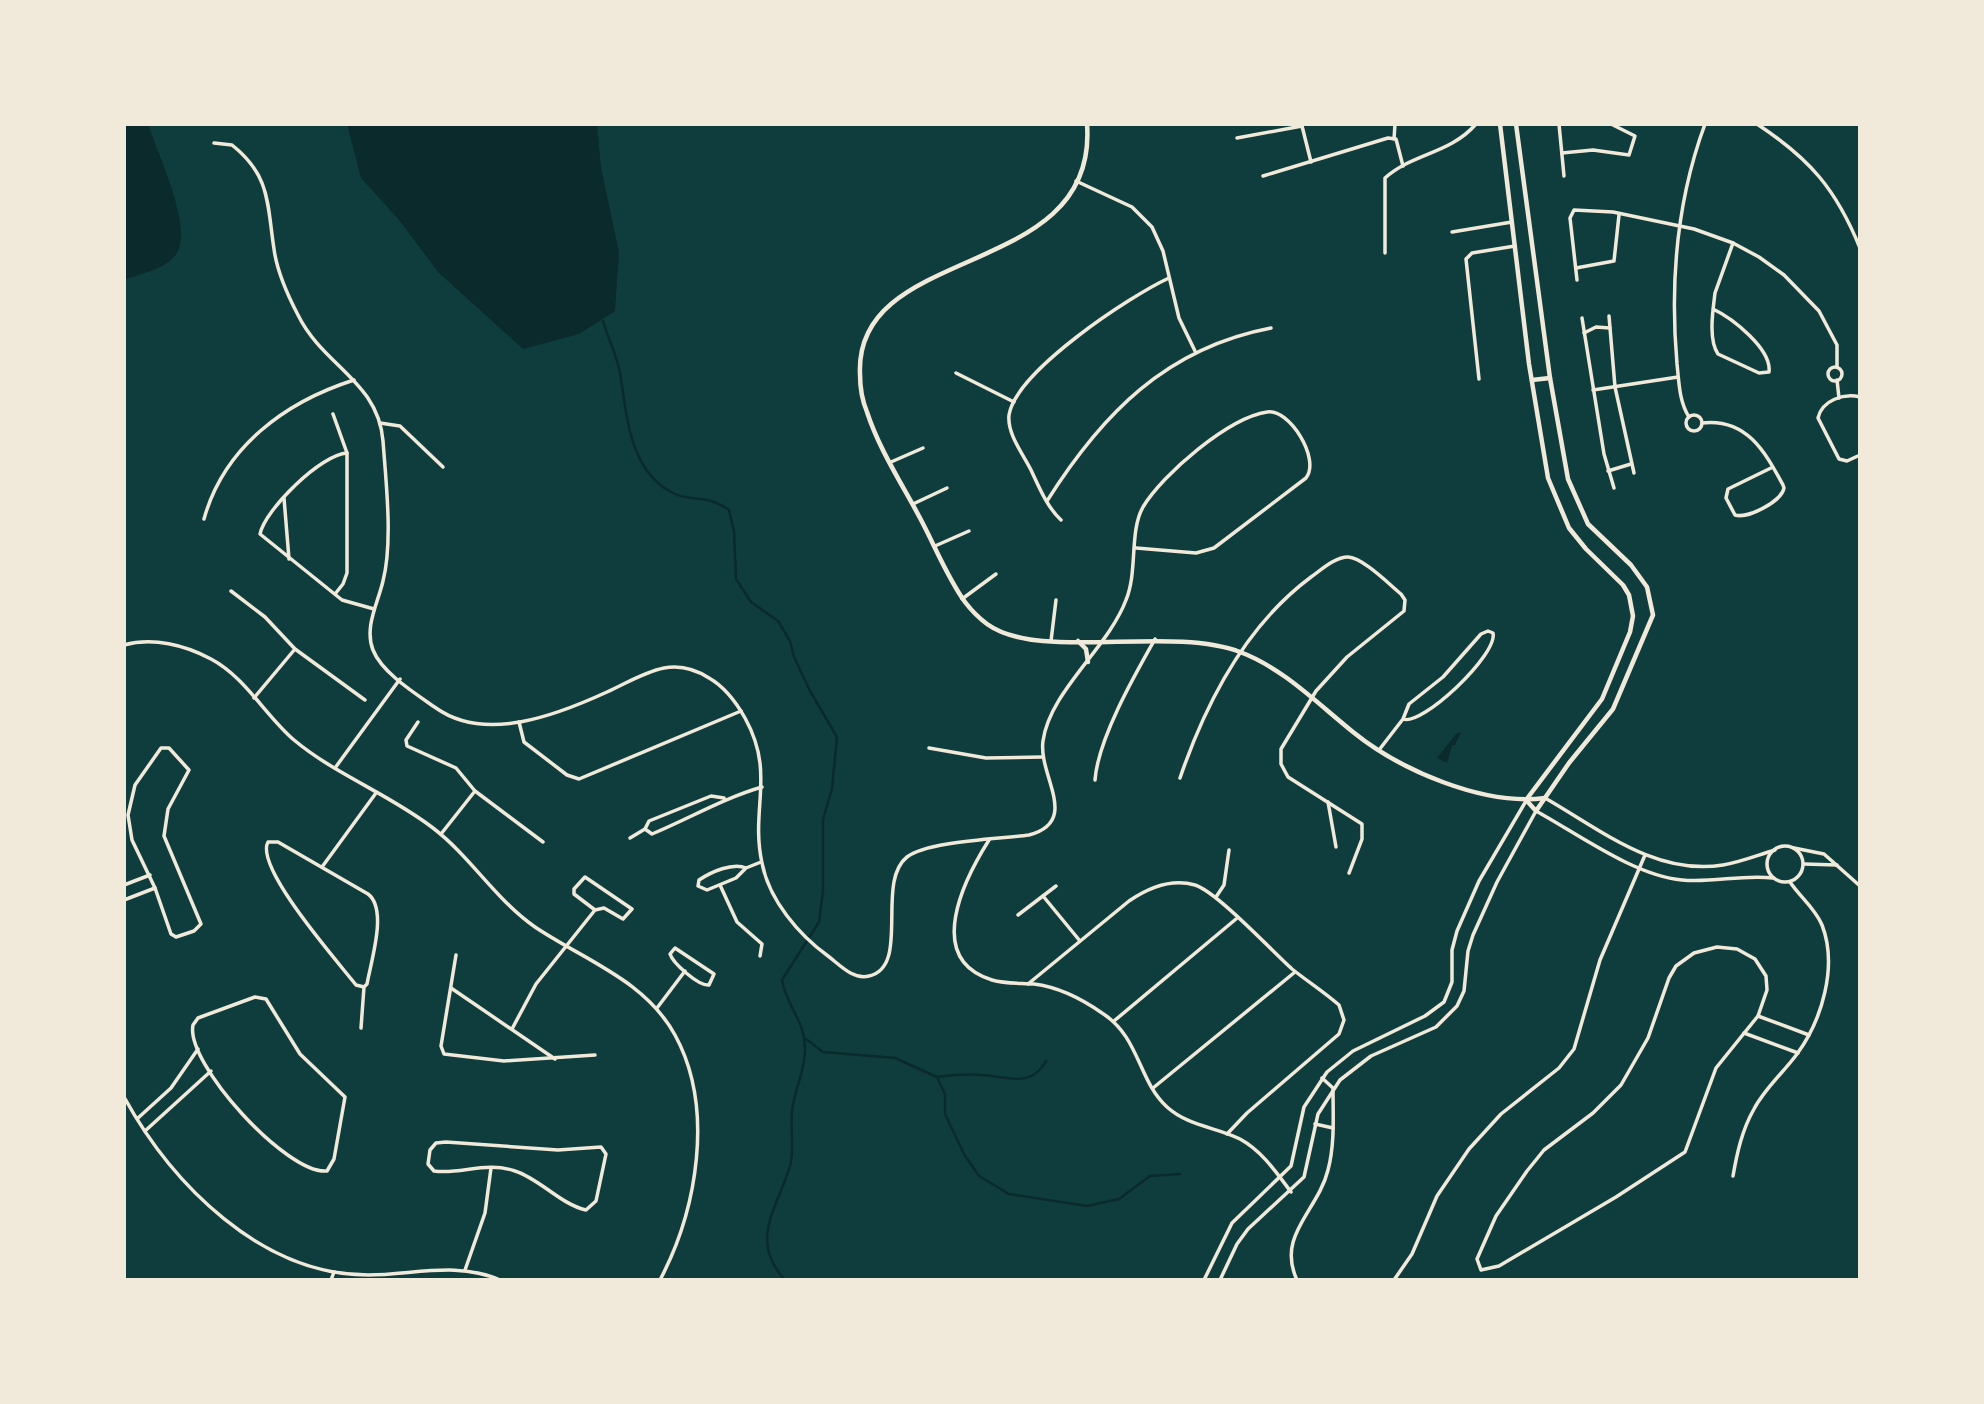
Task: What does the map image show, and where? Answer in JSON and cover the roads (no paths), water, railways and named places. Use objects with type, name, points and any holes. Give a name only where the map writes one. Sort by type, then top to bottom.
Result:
[{"type":"street","points":[[1087,124],[1085,156],[1076,181],[1064,201],[1032,231],[897,298],[875,321],[862,354],[861,388],[870,420],[962,599],[983,621],[1001,633],[1024,640],[1155,639],[1196,642],[1241,652],[1274,670],[1378,751],[1441,781],[1526,801],[1545,798],[1645,855],[1670,864],[1701,867],[1734,863],[1775,849],[1792,848],[1818,852],[1839,865],[1860,886]]},
{"type":"street","points":[[1395,124],[1394,139],[1402,166]]},
{"type":"street","points":[[1385,253],[1387,227],[1384,180],[1402,166],[1457,143],[1476,124]]},
{"type":"street","points":[[1204,1280],[1232,1223],[1281,1179],[1294,1159],[1304,1107],[1322,1078],[1353,1051],[1425,1016],[1444,1002],[1452,982],[1452,950],[1457,930],[1479,881],[1526,801],[1602,699],[1630,632],[1633,616],[1626,590],[1581,544],[1561,514],[1546,467],[1532,380],[1500,124]]},
{"type":"street","points":[[1220,1280],[1232,1252],[1248,1229],[1291,1192],[1306,1172],[1315,1124],[1333,1088],[1361,1062],[1436,1027],[1452,1013],[1464,991],[1468,951],[1473,935],[1497,882],[1536,811],[1569,763],[1613,709],[1653,615],[1647,587],[1640,577],[1593,531],[1579,510],[1564,465],[1516,124]]},
{"type":"street","points":[[1559,124],[1564,176]]},
{"type":"street","points":[[1562,153],[1593,150],[1629,155],[1635,136],[1611,124]]},
{"type":"street","points":[[1689,417],[1682,403],[1678,377],[1675,306],[1680,227],[1690,172],[1705,124]]},
{"type":"street","points":[[1757,124],[1800,154],[1817,170],[1838,202],[1860,248]]},
{"type":"street","points":[[1237,138],[1303,126],[1311,162]]},
{"type":"street","points":[[1264,176],[1388,138],[1394,139]]},
{"type":"street","points":[[214,143],[232,145],[256,171],[265,187],[274,253],[289,298],[313,342],[369,397],[380,423],[387,556],[374,609],[372,648],[379,660],[433,706],[457,720],[484,724],[519,721],[573,706],[669,667],[687,668],[707,676],[728,694],[741,711],[758,748],[762,787],[761,862],[773,892],[803,934],[854,975],[870,976],[880,971],[890,951],[893,884],[902,862],[925,849],[1035,834],[1053,821],[1055,801],[1042,757],[1048,722],[1127,599],[1138,521],[1143,508],[1185,460],[1236,425],[1265,412],[1277,412],[1295,431],[1310,455],[1312,468],[1306,478],[1209,550],[1196,553],[1136,548]]},
{"type":"street","points":[[1076,181],[1142,215],[1155,233],[1180,318],[1195,351]]},
{"type":"street","points":[[1577,280],[1572,213],[1587,208],[1680,227],[1733,243],[1778,270],[1814,304],[1837,345],[1837,367],[1842,374],[1836,380]]},
{"type":"street","points":[[1576,268],[1614,261],[1619,215]]},
{"type":"street","points":[[1452,232],[1512,222]]},
{"type":"street","points":[[1713,309],[1729,317],[1751,338],[1767,360],[1769,372],[1756,372],[1716,351],[1713,309],[1718,279],[1733,243]]},
{"type":"street","points":[[1479,379],[1466,259],[1472,253],[1515,246]]},
{"type":"street","points":[[1061,520],[1047,501],[1012,432],[1009,415],[1015,402],[1045,366],[1073,340],[1129,299],[1169,278]]},
{"type":"street","points":[[1609,316],[1615,387],[1634,473]]},
{"type":"street","points":[[1582,317],[1592,390],[1608,471],[1615,488]]},
{"type":"street","points":[[1584,333],[1596,327],[1610,328]]},
{"type":"street","points":[[1047,501],[1072,464],[1111,416],[1140,391],[1195,351],[1225,339],[1271,328]]},
{"type":"street","points":[[1836,380],[1830,379],[1828,373],[1831,368],[1837,367]]},
{"type":"street","points":[[957,373],[1015,402]]},
{"type":"street","points":[[1592,390],[1678,377]]},
{"type":"street","points":[[1532,380],[1550,378]]},
{"type":"street","points":[[204,519],[210,496],[244,444],[297,405],[354,380]]},
{"type":"street","points":[[1836,380],[1839,398]]},
{"type":"street","points":[[1860,397],[1839,398],[1822,408],[1818,421],[1839,459],[1847,461],[1860,455]]},
{"type":"street","points":[[333,414],[347,453],[346,573],[343,584],[335,594]]},
{"type":"street","points":[[1696,415],[1702,423],[1699,430],[1689,430],[1685,424],[1689,417],[1696,415]]},
{"type":"street","points":[[380,423],[400,426],[443,467]]},
{"type":"street","points":[[1702,423],[1722,424],[1753,438],[1773,467],[1784,488],[1782,496],[1743,517],[1735,515],[1726,498],[1728,489],[1773,467]]},
{"type":"street","points":[[891,462],[923,448]]},
{"type":"street","points":[[347,453],[331,457],[284,497],[260,534],[346,602],[374,609]]},
{"type":"street","points":[[1608,471],[1631,464]]},
{"type":"street","points":[[913,504],[947,488]]},
{"type":"street","points":[[284,497],[289,559]]},
{"type":"street","points":[[935,546],[969,531]]},
{"type":"street","points":[[1181,778],[1204,717],[1258,628],[1289,594],[1330,564],[1347,557],[1358,560],[1401,594],[1405,607],[1401,614],[1335,669],[1312,698],[1283,745],[1280,759],[1288,776],[1358,819],[1363,827],[1362,839],[1349,873]]},
{"type":"street","points":[[962,599],[996,574]]},
{"type":"street","points":[[230,591],[265,617],[295,649],[365,700]]},
{"type":"street","points":[[1051,641],[1056,600]]},
{"type":"street","points":[[1378,751],[1403,719],[1409,705],[1443,677],[1481,634],[1492,632],[1492,645],[1459,685],[1417,718],[1409,721],[1403,719]]},
{"type":"street","points":[[1095,780],[1099,759],[1117,714],[1155,639]]},
{"type":"street","points":[[1078,640],[1086,649],[1088,662]]},
{"type":"street","points":[[124,645],[151,641],[170,644],[217,663],[295,740],[441,834],[507,905],[618,977],[657,1008],[675,1034],[687,1063],[693,1086],[696,1137],[689,1204],[674,1250],[660,1280]]},
{"type":"street","points":[[254,698],[295,649]]},
{"type":"street","points":[[335,768],[400,679]]},
{"type":"street","points":[[519,721],[524,742],[567,775],[579,779],[741,711]]},
{"type":"street","points":[[418,722],[406,740],[407,746],[450,765],[468,779],[475,791],[543,842]]},
{"type":"street","points":[[166,747],[189,770],[167,809],[164,836],[200,916],[200,927],[173,936],[150,875],[132,840],[128,807],[143,772],[156,752],[166,747]]},
{"type":"street","points":[[929,748],[986,758],[1042,757]]},
{"type":"street","points":[[630,838],[645,829],[649,821],[706,797],[724,798],[762,787]]},
{"type":"street","points":[[441,834],[475,791]]},
{"type":"street","points":[[322,867],[377,792]]},
{"type":"street","points":[[645,829],[652,834],[713,808],[724,798]]},
{"type":"street","points":[[1526,801],[1536,811],[1642,869],[1682,880],[1773,878],[1790,882],[1818,917],[1827,951],[1824,996],[1809,1035],[1798,1053],[1754,1108],[1742,1136],[1733,1176]]},
{"type":"street","points":[[1328,802],[1336,847]]},
{"type":"street","points":[[989,840],[960,894],[954,922],[963,957],[980,975],[995,981],[1028,984],[1065,993],[1114,1021],[1132,1044],[1153,1088],[1172,1111],[1203,1127],[1227,1134],[1256,1150],[1291,1192]]},
{"type":"street","points":[[361,1028],[364,987],[368,981],[379,916],[377,904],[368,894],[278,842],[271,841],[266,845],[267,857],[285,894],[356,985],[364,987]]},
{"type":"street","points":[[1790,882],[1800,876],[1804,864],[1800,854],[1792,848]]},
{"type":"street","points":[[1773,878],[1767,863],[1775,849]]},
{"type":"street","points":[[1216,897],[1224,885],[1229,850]]},
{"type":"street","points":[[1394,1280],[1412,1254],[1442,1188],[1469,1149],[1501,1115],[1559,1068],[1574,1049],[1600,960],[1642,869],[1645,855]]},
{"type":"street","points":[[747,868],[734,865],[706,876],[697,883],[699,888],[704,890],[720,885],[761,862]]},
{"type":"street","points":[[1804,864],[1839,865]]},
{"type":"street","points":[[124,885],[150,875]]},
{"type":"street","points":[[512,1029],[536,984],[595,910],[604,908],[622,919],[632,909],[585,877],[573,894],[595,910]]},
{"type":"street","points":[[1028,984],[1129,901],[1156,887],[1185,883],[1199,886],[1216,897],[1295,971],[1339,1005],[1345,1020],[1342,1030],[1247,1113],[1227,1134]]},
{"type":"street","points":[[720,885],[737,922],[762,944],[760,956]]},
{"type":"street","points":[[1018,915],[1056,886]]},
{"type":"street","points":[[124,900],[155,888]]},
{"type":"street","points":[[1043,896],[1080,941]]},
{"type":"street","points":[[1114,1021],[1237,919]]},
{"type":"street","points":[[1717,947],[1731,948],[1750,955],[1763,969],[1768,982],[1758,1016],[1716,1068],[1702,1101],[1692,1138],[1681,1156],[1499,1266],[1485,1271],[1478,1267],[1477,1259],[1484,1240],[1527,1171],[1544,1150],[1606,1102],[1627,1076],[1648,1038],[1668,978],[1680,962],[1700,951],[1717,947]]},
{"type":"street","points":[[675,948],[713,972],[715,978],[704,986],[685,971],[670,957],[675,948]]},
{"type":"street","points":[[456,955],[441,1046],[444,1054],[504,1061],[595,1055]]},
{"type":"street","points":[[657,1008],[685,971]]},
{"type":"street","points":[[1153,1088],[1295,971]]},
{"type":"street","points":[[450,988],[555,1059]]},
{"type":"street","points":[[255,997],[266,999],[300,1054],[345,1097],[331,1167],[323,1171],[309,1168],[275,1146],[244,1115],[211,1071],[192,1032],[198,1018],[255,997]]},
{"type":"street","points":[[1758,1016],[1809,1035]]},
{"type":"street","points":[[1744,1032],[1798,1053]]},
{"type":"street","points":[[137,1119],[171,1088],[198,1049]]},
{"type":"street","points":[[145,1131],[211,1071]]},
{"type":"street","points":[[1297,1280],[1291,1262],[1290,1245],[1296,1228],[1324,1185],[1331,1157],[1333,1088],[1322,1078]]},
{"type":"street","points":[[124,1097],[145,1131],[190,1188],[234,1226],[280,1254],[334,1272],[366,1275],[465,1270],[500,1280]]},
{"type":"street","points":[[1315,1124],[1333,1128]]},
{"type":"street","points":[[446,1142],[558,1150],[597,1146],[604,1149],[606,1154],[596,1200],[586,1210],[514,1170],[491,1167],[434,1171],[428,1164],[430,1150],[436,1143],[446,1142]]},
{"type":"street","points":[[465,1270],[479,1234],[490,1185],[491,1167]]},
{"type":"street","points":[[331,1280],[334,1272]]},
{"type":"water","points":[[124,124],[148,124],[173,193],[181,231],[179,247],[173,258],[156,269],[124,280]]},
{"type":"water","points":[[347,124],[597,124],[601,168],[619,252],[615,311],[579,334],[523,349],[438,272],[399,220],[361,178]]},
{"type":"water","points":[[1461,732],[1455,745],[1452,745],[1447,763],[1437,758],[1456,734]]},
{"type":"waterway","points":[[603,321],[619,367],[628,424],[639,457],[658,483],[673,493],[713,502],[729,510],[734,531],[736,579],[751,602],[778,621],[790,641],[794,657],[810,691],[837,737],[832,789],[823,819],[823,891],[819,922],[782,980],[802,1030],[805,1049],[792,1112],[790,1166],[773,1210],[767,1237],[768,1251],[785,1280]]},
{"type":"waterway","points":[[806,1039],[823,1052],[895,1058],[937,1077],[945,1094],[945,1114],[964,1154],[979,1176],[1009,1194],[1087,1206],[1119,1199],[1150,1176],[1180,1174]]},
{"type":"waterway","points":[[937,1077],[971,1075],[1025,1078],[1040,1070],[1046,1061]]}]
